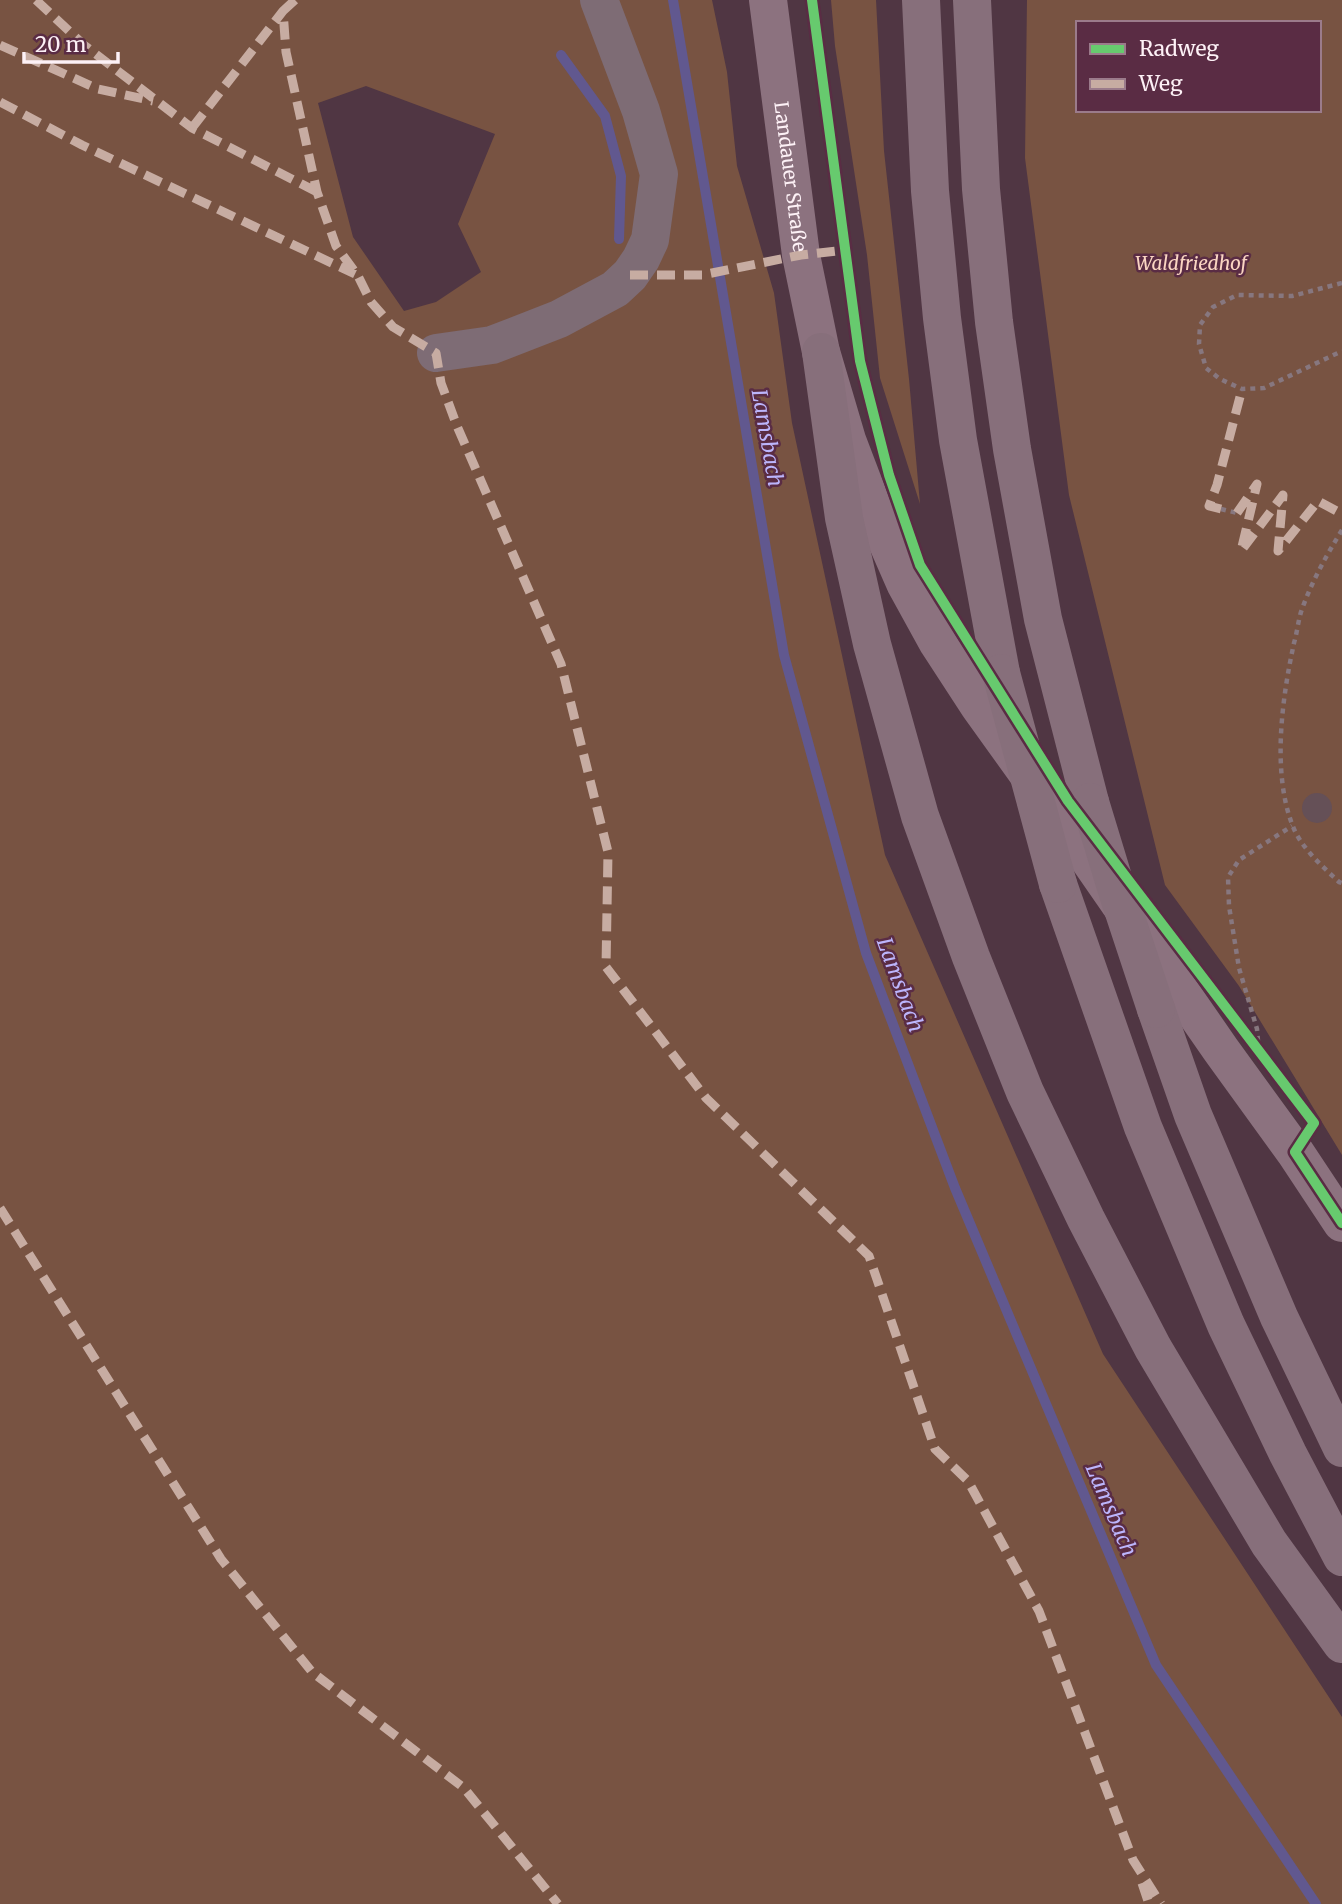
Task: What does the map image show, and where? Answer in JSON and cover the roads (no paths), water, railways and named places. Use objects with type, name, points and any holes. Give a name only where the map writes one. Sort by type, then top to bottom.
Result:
[{"type":"highway","points":[[921,0],[930,191],[942,318],[958,440],[1001,673],[1058,884],[1143,1128],[1226,1325],[1288,1454],[1342,1557]]},
{"type":"highway","points":[[972,0],[981,189],[994,322],[1012,449],[1043,620],[1090,802],[1118,894],[1193,1115],[1279,1317],[1342,1448]]},
{"type":"highway","points":[[821,352],[844,518],[872,644],[920,816],[971,957],[1026,1092],[1086,1219],[1153,1348],[1269,1543],[1342,1644]]},
{"type":"main road","name":"Landauer Straße","points":[[768,0],[801,255],[821,352],[847,440],[905,583],[937,643],[979,706],[1295,1152],[1342,1223]]},
{"type":"lane","points":[[436,353],[492,345],[559,319],[615,289],[629,275],[650,240],[659,174],[641,111],[599,0]]},
{"type":"waterway","name":"Lamsbach","points":[[673,0],[784,655],[866,953],[955,1188],[1156,1665],[1316,1904]]},
{"type":"waterway","points":[[561,55],[605,116],[621,176],[619,239]]},
{"type":"park label","name":"Waldfriedhof","points":[[1191,263]]}]
